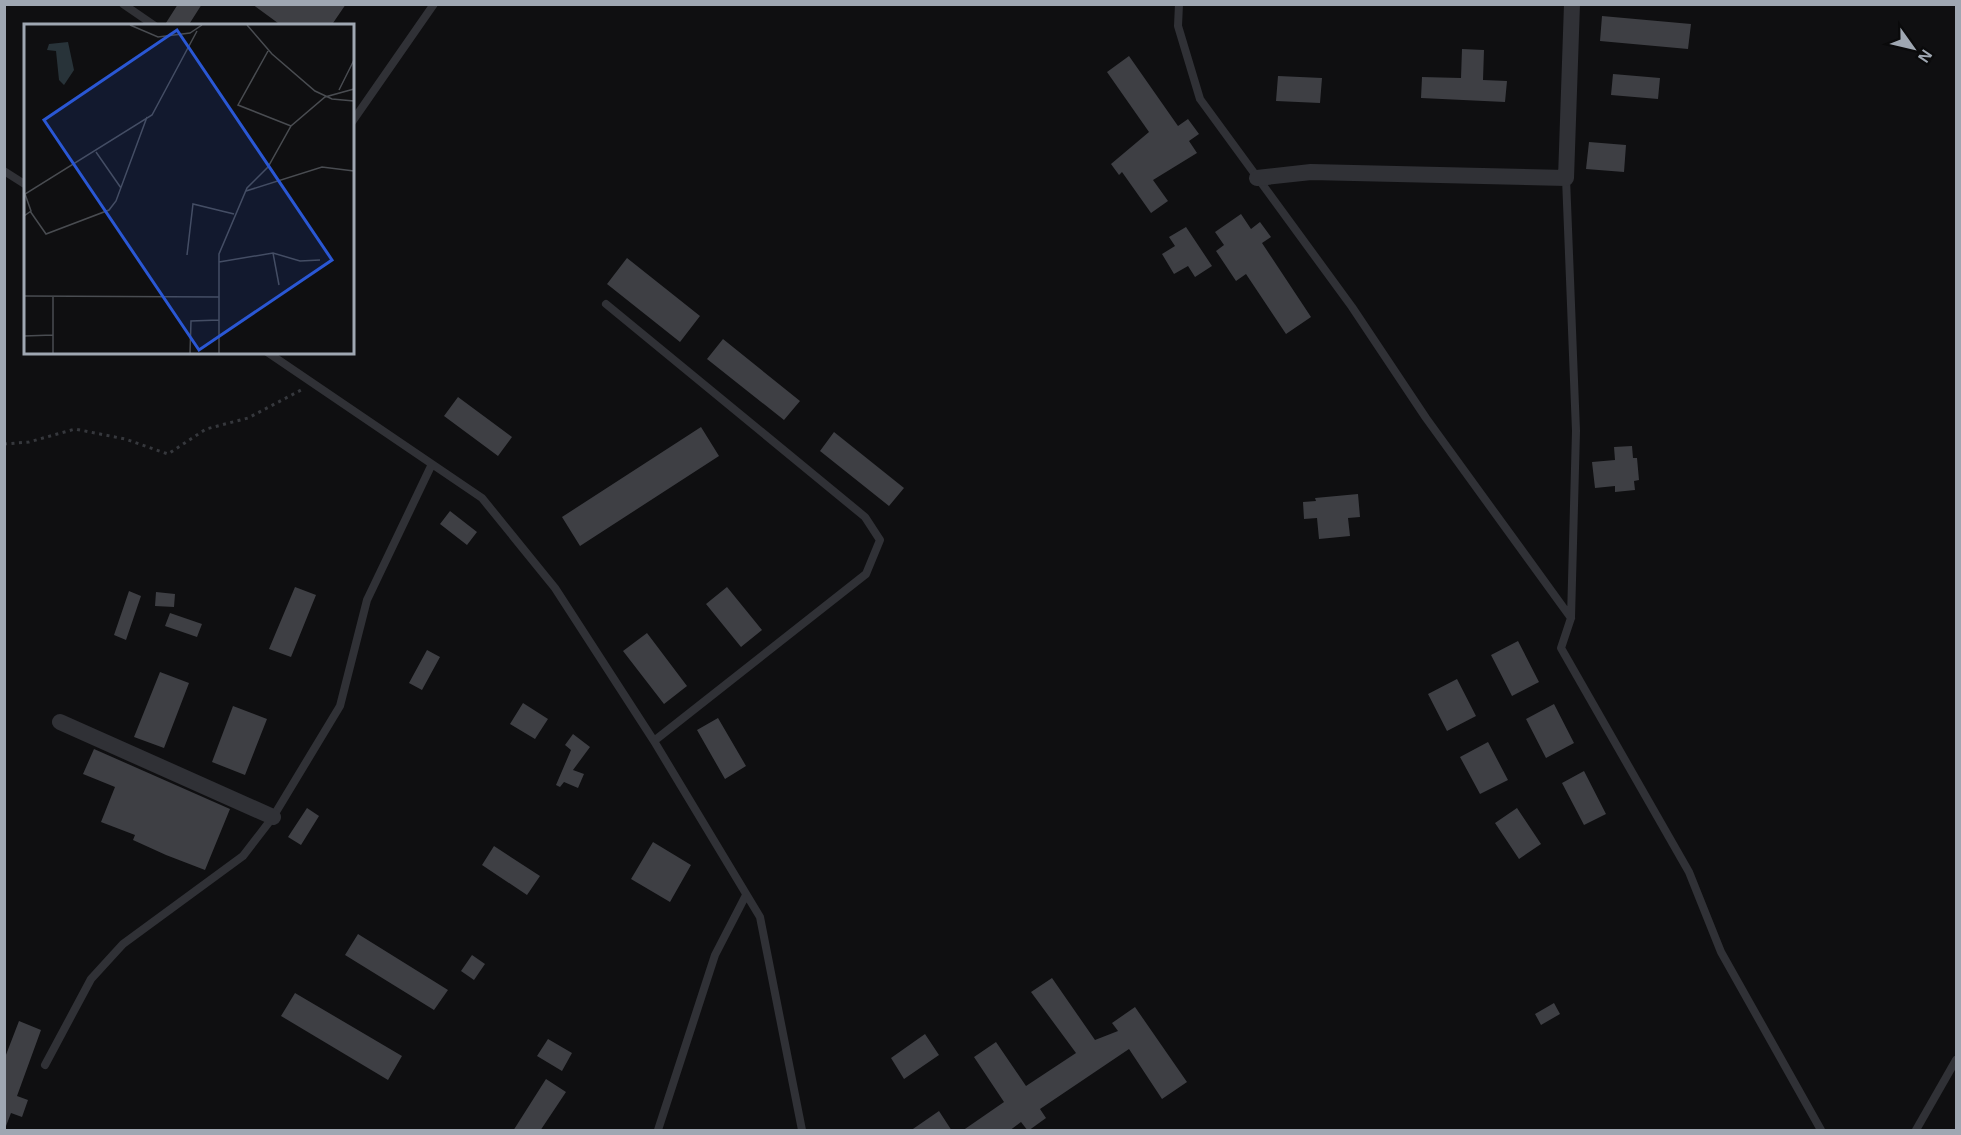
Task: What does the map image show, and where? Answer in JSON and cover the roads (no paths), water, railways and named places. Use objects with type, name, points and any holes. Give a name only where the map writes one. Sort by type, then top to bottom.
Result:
[{"type":"street","points":[[1257,178],[1311,172],[1566,178],[1572,4]]},
{"type":"street","points":[[60,722],[273,817]]},
{"type":"lane","points":[[123,4],[152,24]]},
{"type":"lane","points":[[354,119],[434,4]]},
{"type":"lane","points":[[1179,4],[1178,26],[1200,99],[1352,307],[1426,418],[1571,618]]},
{"type":"lane","points":[[4,171],[24,184]]},
{"type":"lane","points":[[1566,178],[1576,431],[1571,618],[1561,648],[1689,872],[1721,952],[1821,1131]]},
{"type":"lane","points":[[606,304],[866,518],[880,540],[866,574],[654,741]]},
{"type":"lane","points":[[270,354],[482,498],[555,588],[654,741],[760,917],[802,1131]]},
{"type":"lane","points":[[45,1065],[91,979],[115,953],[243,856],[273,817],[340,706],[368,600],[432,464]]},
{"type":"lane","points":[[658,1131],[715,955],[746,895]]},
{"type":"lane","points":[[1916,1131],[1956,1060]]}]
